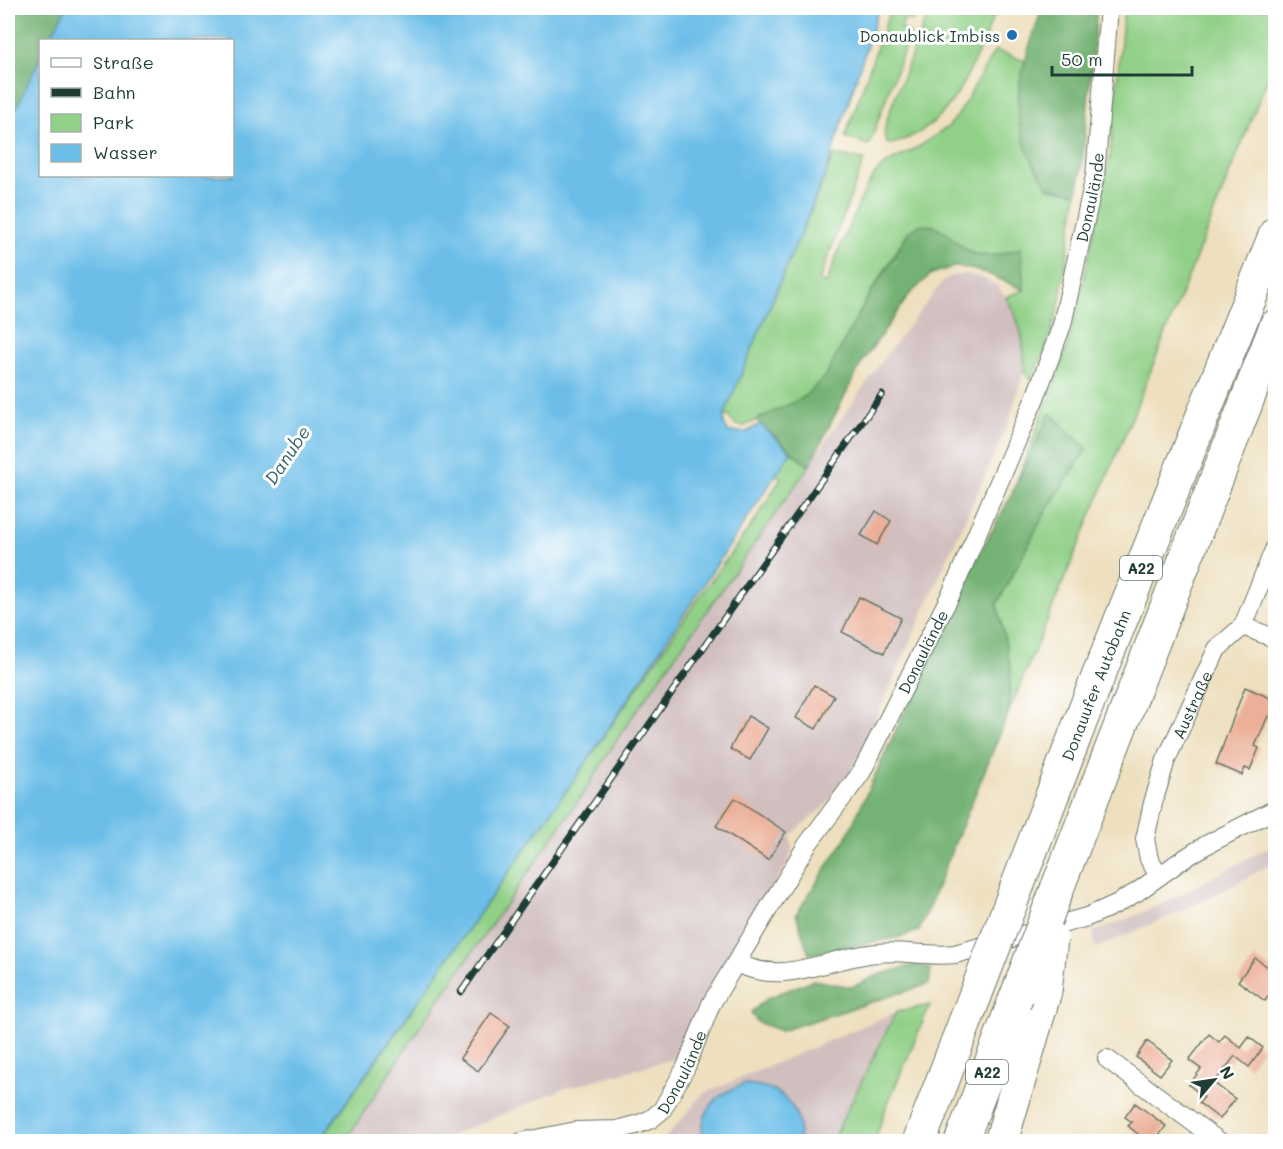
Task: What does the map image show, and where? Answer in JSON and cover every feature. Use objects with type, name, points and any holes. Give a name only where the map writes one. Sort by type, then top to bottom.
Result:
[{"type":"highway","name":"Donauufer Autobahn","points":[[919,1142],[1088,702],[1275,233]]},
{"type":"highway","name":"A22","points":[[961,1142],[1275,326]]},
{"type":"highway","points":[[1001,1142],[1045,992],[1057,889]]},
{"type":"street","name":"Donaulände","points":[[521,1142],[576,1131],[617,1130],[651,1119],[662,1110],[686,1067],[711,1004],[807,845],[867,763],[952,592],[1035,398],[1062,325],[1095,176],[1109,8]]},
{"type":"street","name":"Austraße","points":[[1159,876],[1149,859],[1145,839],[1166,760],[1217,649],[1243,626],[1275,545]]},
{"type":"street","points":[[1243,626],[1275,639]]},
{"type":"street","points":[[737,963],[760,972],[778,972],[800,970],[874,953],[901,951],[947,955],[1087,917],[1129,897],[1206,845],[1275,809]]},
{"type":"street","points":[[1107,1059],[1220,1142]]},
{"type":"shaded area","points":[[966,273],[996,285],[1006,297],[1021,327],[1025,352],[1024,372],[1008,424],[849,778],[827,804],[791,835],[792,850],[789,861],[696,1012],[673,1059],[563,1089],[438,1141],[345,1142],[424,1021],[583,794],[621,733],[884,358],[941,284],[949,277]]},
{"type":"shaded area","points":[[1275,844],[1275,862],[1214,896],[1095,948],[1093,932],[1166,902]]},
{"type":"shaded area","points":[[896,1012],[832,1141],[662,1142],[703,1094]]},
{"type":"green space","points":[[8,8],[66,8],[50,39],[39,39],[39,60],[8,125]]},
{"type":"green space","points":[[891,8],[920,8],[914,21],[904,19],[901,29],[910,33],[869,145],[845,137]]},
{"type":"green space","points":[[930,8],[998,8],[965,81],[942,114],[927,127],[910,137],[888,144],[884,133],[889,113]]},
{"type":"green space","points":[[1042,8],[1097,8],[1082,166],[1077,193],[1047,187],[1029,154],[1020,124],[1018,109],[1021,80]]},
{"type":"green space","points":[[1124,8],[1275,8],[1275,60],[1133,415],[1008,714],[1011,669],[997,604],[1047,509],[1087,449],[1050,414],[1011,496],[1065,355],[1078,305],[1110,157]]},
{"type":"green space","points":[[995,50],[1025,61],[1018,96],[1020,125],[1033,164],[1047,187],[1077,193],[1058,311],[1045,351],[1031,380],[1024,372],[1021,333],[1006,297],[1024,290],[999,255],[978,254],[970,251],[932,225],[908,232],[867,299],[831,366],[813,390],[795,402],[744,426],[736,425],[725,413],[834,155],[864,160],[819,281],[826,284],[866,188],[877,171],[949,126],[958,115]]},
{"type":"green space","points":[[921,224],[942,230],[973,254],[993,256],[1021,248],[1024,290],[986,273],[957,266],[931,274],[909,295],[861,364],[809,466],[756,420],[803,398],[826,375],[868,297],[908,232]]},
{"type":"green space","points":[[1050,413],[1087,449],[1047,509],[997,604],[1011,669],[1008,714],[919,931],[900,937],[809,955],[796,914],[847,836],[965,580],[1011,496]]},
{"type":"green space","points":[[791,452],[809,466],[621,733],[583,794],[424,1021],[345,1141],[319,1142],[756,519],[781,478],[776,474]]},
{"type":"green space","points":[[918,964],[931,970],[929,984],[781,1031],[757,1022],[751,1012],[768,998],[813,980],[852,987],[878,975]]},
{"type":"green space","points":[[930,1005],[885,1110],[875,1141],[832,1141],[896,1012]]},
{"type":"water","name":"Danube","points":[[66,8],[879,8],[826,172],[725,413],[724,424],[728,432],[747,432],[760,424],[791,452],[587,761],[319,1141],[8,1141],[8,125],[39,60],[39,177],[234,177],[234,39],[50,39]]},
{"type":"water","points":[[744,1084],[768,1088],[786,1099],[797,1117],[799,1141],[702,1141],[704,1120],[711,1105],[717,1098]]},
{"type":"building","points":[[876,511],[891,521],[877,545],[861,535]]},
{"type":"building","points":[[859,597],[901,618],[884,653],[842,632]]},
{"type":"building","points":[[814,685],[834,696],[816,729],[796,718]]},
{"type":"building","points":[[1245,687],[1275,700],[1275,719],[1268,716],[1255,746],[1259,748],[1250,770],[1245,768],[1242,775],[1216,764]]},
{"type":"building","points":[[748,716],[768,728],[750,760],[730,749]]},
{"type":"building","points":[[735,798],[786,832],[768,860],[716,826]]},
{"type":"building","points":[[1255,958],[1275,972],[1275,986],[1265,1001],[1238,981]]},
{"type":"building","points":[[491,1013],[510,1026],[478,1071],[460,1058]]},
{"type":"building","points":[[1209,1034],[1219,1042],[1225,1035],[1241,1048],[1249,1037],[1263,1048],[1249,1067],[1235,1056],[1214,1083],[1235,1099],[1220,1119],[1199,1103],[1204,1097],[1189,1085],[1201,1069],[1189,1060]]},
{"type":"building","points":[[1147,1041],[1172,1060],[1160,1075],[1136,1057]]},
{"type":"building","points":[[1135,1103],[1166,1126],[1154,1142],[1148,1142],[1128,1126],[1132,1122],[1125,1117]]},
{"type":"railway","points":[[461,992],[882,394]]},
{"type":"place","name":"Donaublick Imbiss","points":[[1012,35]]}]
